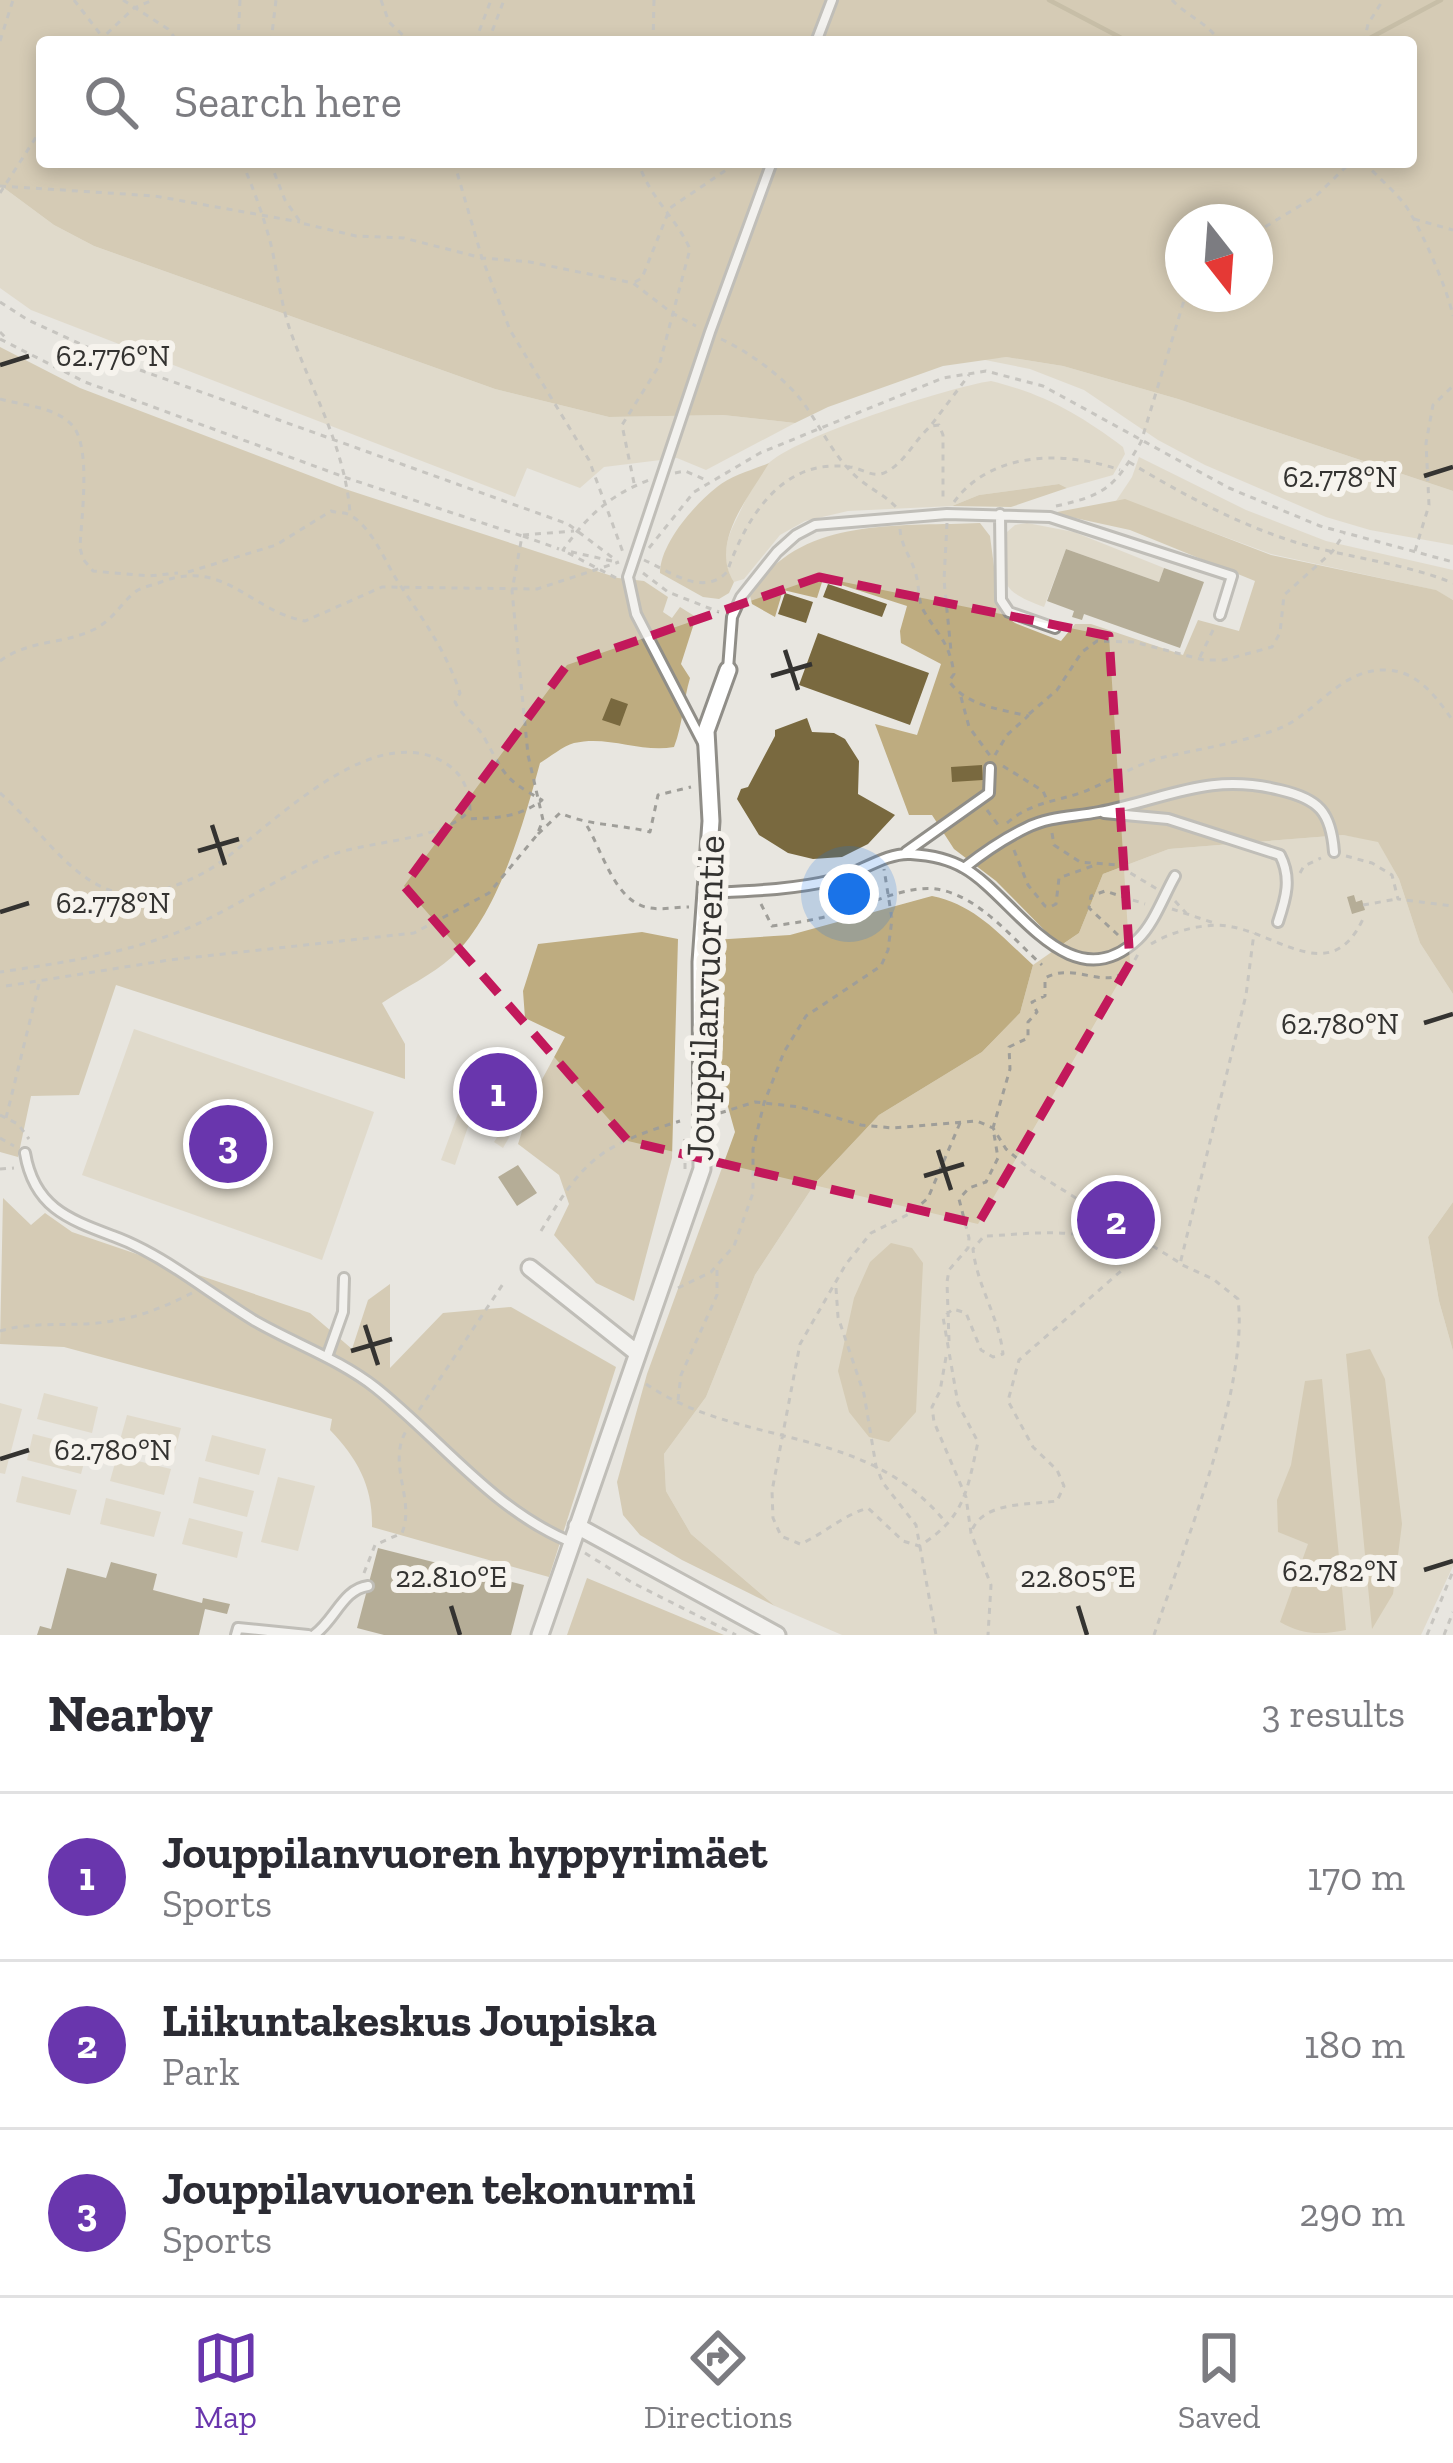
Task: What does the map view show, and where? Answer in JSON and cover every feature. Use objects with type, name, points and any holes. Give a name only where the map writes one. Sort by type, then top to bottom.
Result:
[{"type":"street","name":"Jouppilanvuorentie","points":[[539,1635],[702,1169],[689,1122],[699,900],[711,821],[706,731],[728,670]]},
{"type":"street","points":[[530,1268],[637,1353]]},
{"type":"street","points":[[574,1534],[777,1635]]},
{"type":"lane","points":[[818,36],[832,0]]},
{"type":"lane","points":[[708,748],[636,614],[628,588],[631,561],[660,475],[770,168]]},
{"type":"lane","points":[[728,670],[732,617],[750,585],[796,535],[815,525],[946,514],[1050,517],[1232,576],[1220,615]]},
{"type":"lane","points":[[1000,514],[1001,600],[1009,611],[1054,628]]},
{"type":"lane","points":[[699,900],[836,880],[904,853],[989,794],[992,764]]},
{"type":"lane","points":[[964,868],[1005,835],[1050,819],[1204,785],[1251,782],[1298,794],[1318,806],[1332,823],[1334,852]]},
{"type":"lane","points":[[1096,812],[1168,819],[1280,855],[1288,871],[1278,922]]},
{"type":"lane","points":[[904,853],[964,868],[1042,940],[1090,958],[1123,951],[1142,936],[1175,876]]},
{"type":"lane","points":[[25,1153],[28,1168],[50,1205],[72,1223],[115,1236],[374,1386],[500,1501],[574,1534]]},
{"type":"lane","points":[[327,1357],[343,1312],[344,1278]]},
{"type":"lane","points":[[236,1635],[238,1628],[311,1635],[330,1623],[353,1590],[368,1586]]},
{"type":"path","points":[[0,41],[13,0]]},
{"type":"path","points":[[74,0],[102,36],[134,8],[153,0]]},
{"type":"path","points":[[123,0],[173,36]]},
{"type":"path","points":[[238,36],[240,0]]},
{"type":"path","points":[[272,36],[276,0]]},
{"type":"path","points":[[381,0],[389,22],[404,36]]},
{"type":"path","points":[[477,36],[491,0]]},
{"type":"path","points":[[490,36],[504,0]]},
{"type":"path","points":[[653,36],[654,0]]},
{"type":"path","points":[[1172,0],[1186,15],[1209,25],[1216,36]]},
{"type":"path","points":[[1365,36],[1383,0]]},
{"type":"path","points":[[2,188],[36,137]]},
{"type":"path","points":[[244,168],[262,217],[291,333],[337,444],[347,478],[350,515],[383,553],[450,661],[460,693],[455,702],[464,719],[485,739],[512,784],[542,800]]},
{"type":"path","points":[[272,168],[301,223]]},
{"type":"path","points":[[456,168],[482,258],[510,330],[589,460],[631,561],[668,592],[732,617]]},
{"type":"path","points":[[634,485],[622,425],[659,366],[690,249],[648,189],[640,168]]},
{"type":"path","points":[[633,283],[642,278],[670,208],[728,168]]},
{"type":"path","points":[[1273,222],[1316,196],[1345,168]]},
{"type":"path","points":[[1370,168],[1408,207],[1447,290],[1453,316]]},
{"type":"path","points":[[2,188],[155,196],[633,283],[672,314],[771,371],[798,395],[858,479],[898,509],[901,543],[917,576],[920,604],[943,635],[952,659]]},
{"type":"path","points":[[1413,218],[1453,230]]},
{"type":"path","points":[[0,302],[129,367],[576,531],[618,562]]},
{"type":"path","points":[[1018,515],[1111,488],[1141,442],[1181,312]]},
{"type":"path","points":[[0,336],[86,382],[347,478],[563,550],[631,561],[700,585],[719,580],[727,572],[762,500],[794,477],[848,466],[876,475],[885,472],[907,455],[971,372]]},
{"type":"path","points":[[631,561],[659,541],[694,492],[709,481],[818,429],[943,378],[971,372],[1015,376],[1043,386],[1229,488],[1344,534],[1453,562]]},
{"type":"path","points":[[1415,551],[1430,505],[1426,443],[1433,405],[1453,386]]},
{"type":"path","points":[[0,399],[51,412],[71,424],[80,440],[85,457],[80,548],[82,559],[93,571],[149,576],[185,573],[233,584],[276,612],[305,622],[359,596],[400,585],[537,590],[618,562]]},
{"type":"path","points":[[931,426],[939,425],[943,435],[944,580],[954,674],[949,681],[961,694],[969,727],[992,764],[1043,791],[1054,845],[1080,862],[1117,865],[1165,894],[1186,913]]},
{"type":"path","points":[[946,514],[971,485],[1031,458],[1091,460],[1124,471]]},
{"type":"path","points":[[1129,462],[1174,490],[1292,542],[1453,583]]},
{"type":"path","points":[[563,550],[605,501],[634,485],[685,471],[709,481]]},
{"type":"path","points":[[0,661],[36,642],[74,637],[95,628],[122,610],[136,592],[276,545],[331,511],[350,515]]},
{"type":"path","points":[[521,536],[576,531]]},
{"type":"path","points":[[992,764],[1007,735],[1058,690],[1082,652],[1097,641],[1134,642],[1199,659],[1224,659],[1271,647],[1280,633],[1285,595],[1332,552],[1344,534]]},
{"type":"path","points":[[521,536],[512,591],[528,755],[542,800],[543,820],[537,835]]},
{"type":"path","points":[[563,550],[628,588]]},
{"type":"path","points":[[1199,659],[1220,615]]},
{"type":"path","points":[[1005,835],[1017,815],[1047,800],[1081,793],[1157,759],[1278,729],[1301,718],[1343,683],[1373,671],[1408,674],[1429,686],[1453,721]]},
{"type":"path","points":[[961,694],[1028,716]]},
{"type":"path","points":[[0,793],[92,882],[105,891],[134,895],[176,885],[212,868],[328,779],[390,755],[420,753],[460,773],[470,795],[470,810],[463,819]]},
{"type":"path","points":[[0,987],[169,960],[414,933],[489,893],[560,813],[586,825],[616,823],[650,832],[658,795],[710,785]]},
{"type":"path","points":[[983,798],[1018,855],[1028,885],[1045,906],[1056,904],[1060,878],[1096,865]]},
{"type":"path","points":[[0,973],[121,951],[183,931],[336,853],[426,834],[463,819],[527,812],[542,800]]},
{"type":"path","points":[[586,825],[616,884],[634,902],[648,908],[699,900]]},
{"type":"path","points":[[1286,895],[1304,866],[1334,852],[1372,863],[1392,875],[1398,899]]},
{"type":"path","points":[[659,1294],[717,1267],[734,1246],[753,1193],[753,1149],[764,1103],[784,1052],[806,1016],[881,966],[892,919],[882,862]]},
{"type":"path","points":[[757,891],[772,926],[934,889],[981,910],[1042,965]]},
{"type":"path","points":[[1093,977],[1114,968],[1123,951],[1116,932],[1088,908],[1091,896],[1105,891],[1316,954],[1337,953],[1354,938],[1364,919]]},
{"type":"path","points":[[1364,904],[1398,899],[1453,906]]},
{"type":"path","points":[[1123,951],[1140,950],[1160,938],[1215,924]]},
{"type":"path","points":[[1180,1264],[1246,995],[1254,933]]},
{"type":"path","points":[[950,1311],[946,1294],[950,1270],[968,1248],[969,1238],[959,1199],[990,1177],[999,1151],[993,1128],[1010,1069],[1009,1047],[1028,1039],[1028,1022],[1036,1012],[1032,1002],[1045,996],[1045,978],[1068,971],[1117,977],[1132,967],[1140,950]]},
{"type":"path","points":[[0,1138],[25,1153],[29,1135],[3,1116],[40,983]]},
{"type":"path","points":[[541,1231],[573,1177],[613,1145],[755,1102],[800,1107],[861,1125],[893,1128],[977,1121],[993,1128],[1006,1149],[1031,1170],[1238,1298],[1242,1331],[1224,1415],[1154,1635]]},
{"type":"path","points":[[685,1171],[689,1122]]},
{"type":"path","points":[[919,1546],[903,1541],[868,1508],[800,1544],[781,1536],[772,1518],[772,1491],[800,1344],[846,1264],[871,1233],[911,1214],[928,1198],[960,1123]]},
{"type":"path","points":[[0,1169],[28,1168]]},
{"type":"path","points":[[919,1546],[963,1507],[978,1442],[958,1404],[943,1317],[952,1309],[966,1313],[981,1350],[993,1357],[1003,1354],[1000,1334],[976,1275],[973,1249],[984,1236],[1064,1234],[1106,1240],[1120,1253],[1121,1271],[1019,1360],[1008,1401],[1033,1447],[1057,1470],[1064,1486],[1057,1501],[987,1511],[971,1533]]},
{"type":"path","points":[[678,1403],[681,1375],[717,1295],[717,1267]]},
{"type":"path","points":[[353,1590],[375,1545],[402,1533],[406,1524],[408,1508],[399,1478],[400,1439],[505,1281]]},
{"type":"path","points":[[0,1331],[41,1324],[110,1322],[157,1311],[204,1286]]},
{"type":"path","points":[[836,1286],[838,1317],[864,1394],[876,1466],[883,1483],[916,1525],[936,1635]]},
{"type":"path","points":[[947,1350],[940,1391],[932,1407],[934,1422],[966,1497],[971,1533],[991,1585],[988,1635]]},
{"type":"path","points":[[630,1373],[696,1412],[784,1433],[895,1474],[947,1524]]},
{"type":"path","points":[[574,1534],[596,1563],[736,1635]]},
{"type":"path","points":[[1427,1635],[1453,1571]]},
{"type":"path","points":[[1444,1635],[1453,1612]]},
{"type":"highlighted area","points":[[819,577],[1109,636],[1130,963],[978,1224],[628,1141],[404,886],[567,665]]},
{"type":"shaded area","points":[[0,0],[1453,0],[1453,491],[1178,399],[1063,366],[1006,357],[943,366],[795,423],[723,415],[609,417],[495,389],[94,246],[54,225],[0,185]]},
{"type":"shaded area","points":[[0,185],[54,225],[94,246],[495,389],[609,417],[723,415],[795,423],[706,470],[677,458],[604,467],[580,488],[527,468],[515,497],[31,310],[0,288]]},
{"type":"shaded area","points":[[0,347],[80,388],[345,489],[618,578],[644,581],[668,597],[663,612],[672,618],[680,607],[696,617],[681,664],[690,678],[674,747],[587,741],[570,744],[540,763],[507,866],[483,917],[452,957],[382,1003],[405,1044],[405,1079],[116,985],[79,1095],[31,1096],[18,1157],[0,1152]]},
{"type":"shaded area","points":[[1006,357],[1063,366],[1178,399],[1453,491],[1453,545],[1326,517],[1205,465],[1084,390],[1030,369],[980,359]]},
{"type":"shaded area","points":[[991,381],[1060,406],[1123,447],[1125,454],[1113,475],[1067,488],[1059,484],[979,495],[952,506],[848,511],[805,521],[780,535],[744,579],[734,582],[726,560],[729,537],[767,465],[838,428]]},
{"type":"shaded area","points":[[1139,457],[1246,510],[1326,541],[1453,570],[1453,600],[1435,590],[1271,554],[1125,500],[1116,501]]},
{"type":"shaded area","points":[[769,463],[729,536],[726,552],[734,582],[729,593],[719,599],[703,597],[660,573],[672,538],[698,504],[728,480]]},
{"type":"shaded area","points":[[1059,484],[1067,488],[1011,507],[952,506],[979,495]]},
{"type":"shaded area","points":[[1125,499],[1271,555],[1436,590],[1453,600],[1453,994],[1420,943],[1399,879],[1378,842],[1343,835],[1169,849],[1103,874],[1079,933],[1060,946],[996,881],[954,849],[932,815],[909,815],[875,724],[917,735],[941,664],[901,643],[907,606],[823,579],[817,598],[783,590],[775,617],[752,604],[750,596],[770,570],[794,551],[822,538],[884,526],[980,523],[990,536],[1000,612],[1015,623],[1061,641],[1075,624],[1091,624],[1183,655],[1198,620],[1239,631],[1255,581],[1130,530],[1052,513]]},
{"type":"shaded area","points":[[1027,523],[1074,532],[1164,568],[1159,582],[1066,549],[1044,607],[1028,600],[1009,588],[1004,573],[1007,532]]},
{"type":"shaded area","points":[[1343,835],[1378,841],[1399,879],[1420,943],[1453,994],[1453,1202],[1428,1237],[1453,1351],[1453,1566],[1421,1635],[842,1635],[775,1606],[691,1534],[666,1491],[664,1454],[706,1397],[755,1275],[816,1182],[879,1115],[982,1052],[1020,1013],[1033,965],[1079,933],[1103,874],[1169,849]]},
{"type":"shaded area","points":[[932,896],[975,914],[1033,965],[1020,1013],[982,1052],[879,1115],[816,1182],[755,1275],[706,1397],[664,1454],[666,1491],[691,1534],[775,1606],[640,1535],[623,1515],[617,1482],[647,1374],[735,1132],[723,1089],[713,940],[790,935]]},
{"type":"shaded area","points":[[642,932],[678,939],[672,1158],[634,1301],[596,1283],[554,1235],[569,1204],[559,1175],[518,1144],[533,1096],[565,1037],[525,1018],[523,991],[538,944]]},
{"type":"shaded area","points":[[134,1029],[374,1112],[322,1260],[82,1175]]},
{"type":"shaded area","points":[[474,1070],[486,1074],[455,1165],[441,1160]]},
{"type":"shaded area","points":[[527,1092],[533,1096],[503,1148],[494,1142]]},
{"type":"shaded area","points":[[3,1198],[31,1225],[45,1213],[72,1232],[310,1313],[352,1349],[368,1300],[390,1284],[390,1368],[443,1313],[511,1307],[616,1367],[549,1577],[372,1527],[367,1486],[349,1452],[330,1430],[332,1419],[64,1347],[0,1344]]},
{"type":"shaded area","points":[[1453,1202],[1453,1351],[1428,1237]]},
{"type":"shaded area","points":[[891,1243],[912,1248],[923,1263],[916,1412],[889,1442],[869,1437],[849,1412],[838,1371],[854,1298],[870,1262]]},
{"type":"shaded area","points":[[1370,1349],[1385,1379],[1402,1524],[1393,1594],[1372,1629],[1346,1354]]},
{"type":"shaded area","points":[[1322,1379],[1346,1630],[1320,1633],[1280,1622],[1308,1544],[1278,1532],[1277,1500],[1291,1465],[1305,1381]]},
{"type":"shaded area","points":[[44,1393],[98,1407],[92,1433],[37,1419]]},
{"type":"shaded area","points":[[0,1403],[22,1409],[5,1474],[0,1473]]},
{"type":"shaded area","points":[[127,1415],[181,1428],[174,1454],[120,1440]]},
{"type":"shaded area","points":[[33,1434],[88,1448],[81,1474],[27,1460]]},
{"type":"shaded area","points":[[212,1435],[266,1449],[259,1475],[205,1461]]},
{"type":"shaded area","points":[[117,1456],[171,1469],[164,1495],[110,1481]]},
{"type":"shaded area","points":[[22,1476],[77,1490],[70,1515],[16,1502]]},
{"type":"shaded area","points":[[199,1477],[254,1491],[247,1517],[193,1503]]},
{"type":"shaded area","points":[[278,1477],[315,1486],[298,1551],[261,1542]]},
{"type":"shaded area","points":[[106,1498],[161,1512],[154,1537],[100,1524]]},
{"type":"shaded area","points":[[189,1518],[243,1532],[237,1558],[182,1544]]},
{"type":"shaded area","points":[[587,1578],[724,1635],[567,1635]]},
{"type":"building","points":[[1066,549],[1159,582],[1164,568],[1204,582],[1180,648],[1084,614],[1082,620],[1072,617],[1074,611],[1047,601]]},
{"type":"building","points":[[828,584],[887,604],[882,617],[823,597]]},
{"type":"building","points":[[785,593],[813,602],[806,623],[778,614]]},
{"type":"building","points":[[818,633],[929,673],[910,725],[799,685]]},
{"type":"building","points":[[611,698],[628,704],[620,726],[602,720]]},
{"type":"building","points":[[807,718],[812,732],[845,739],[859,761],[858,794],[895,815],[868,844],[842,857],[813,859],[788,853],[759,835],[737,799],[741,789],[748,787],[775,730]]},
{"type":"building","points":[[982,765],[983,780],[952,782],[951,767]]},
{"type":"building","points":[[1354,895],[1365,910],[1352,914],[1347,897]]},
{"type":"building","points":[[518,1165],[537,1193],[517,1206],[498,1177]]},
{"type":"building","points":[[378,1548],[524,1585],[511,1635],[384,1635],[357,1628]]},
{"type":"building","points":[[111,1562],[157,1574],[153,1590],[202,1603],[203,1598],[230,1604],[227,1614],[205,1609],[199,1635],[37,1635],[40,1626],[51,1629],[67,1568],[106,1578]]},
{"type":"waterway","points":[[1049,0],[1118,36]]},
{"type":"waterway","points":[[1374,36],[1441,0]]},
{"type":"place","name":"Jouppilanvuoren hyppyrimäet","points":[[498,1092]]},
{"type":"place","name":"Jouppilavuoren tekonurmi","points":[[228,1144]]},
{"type":"place","name":"Liikuntakeskus Joupiska","points":[[1116,1220]]}]
